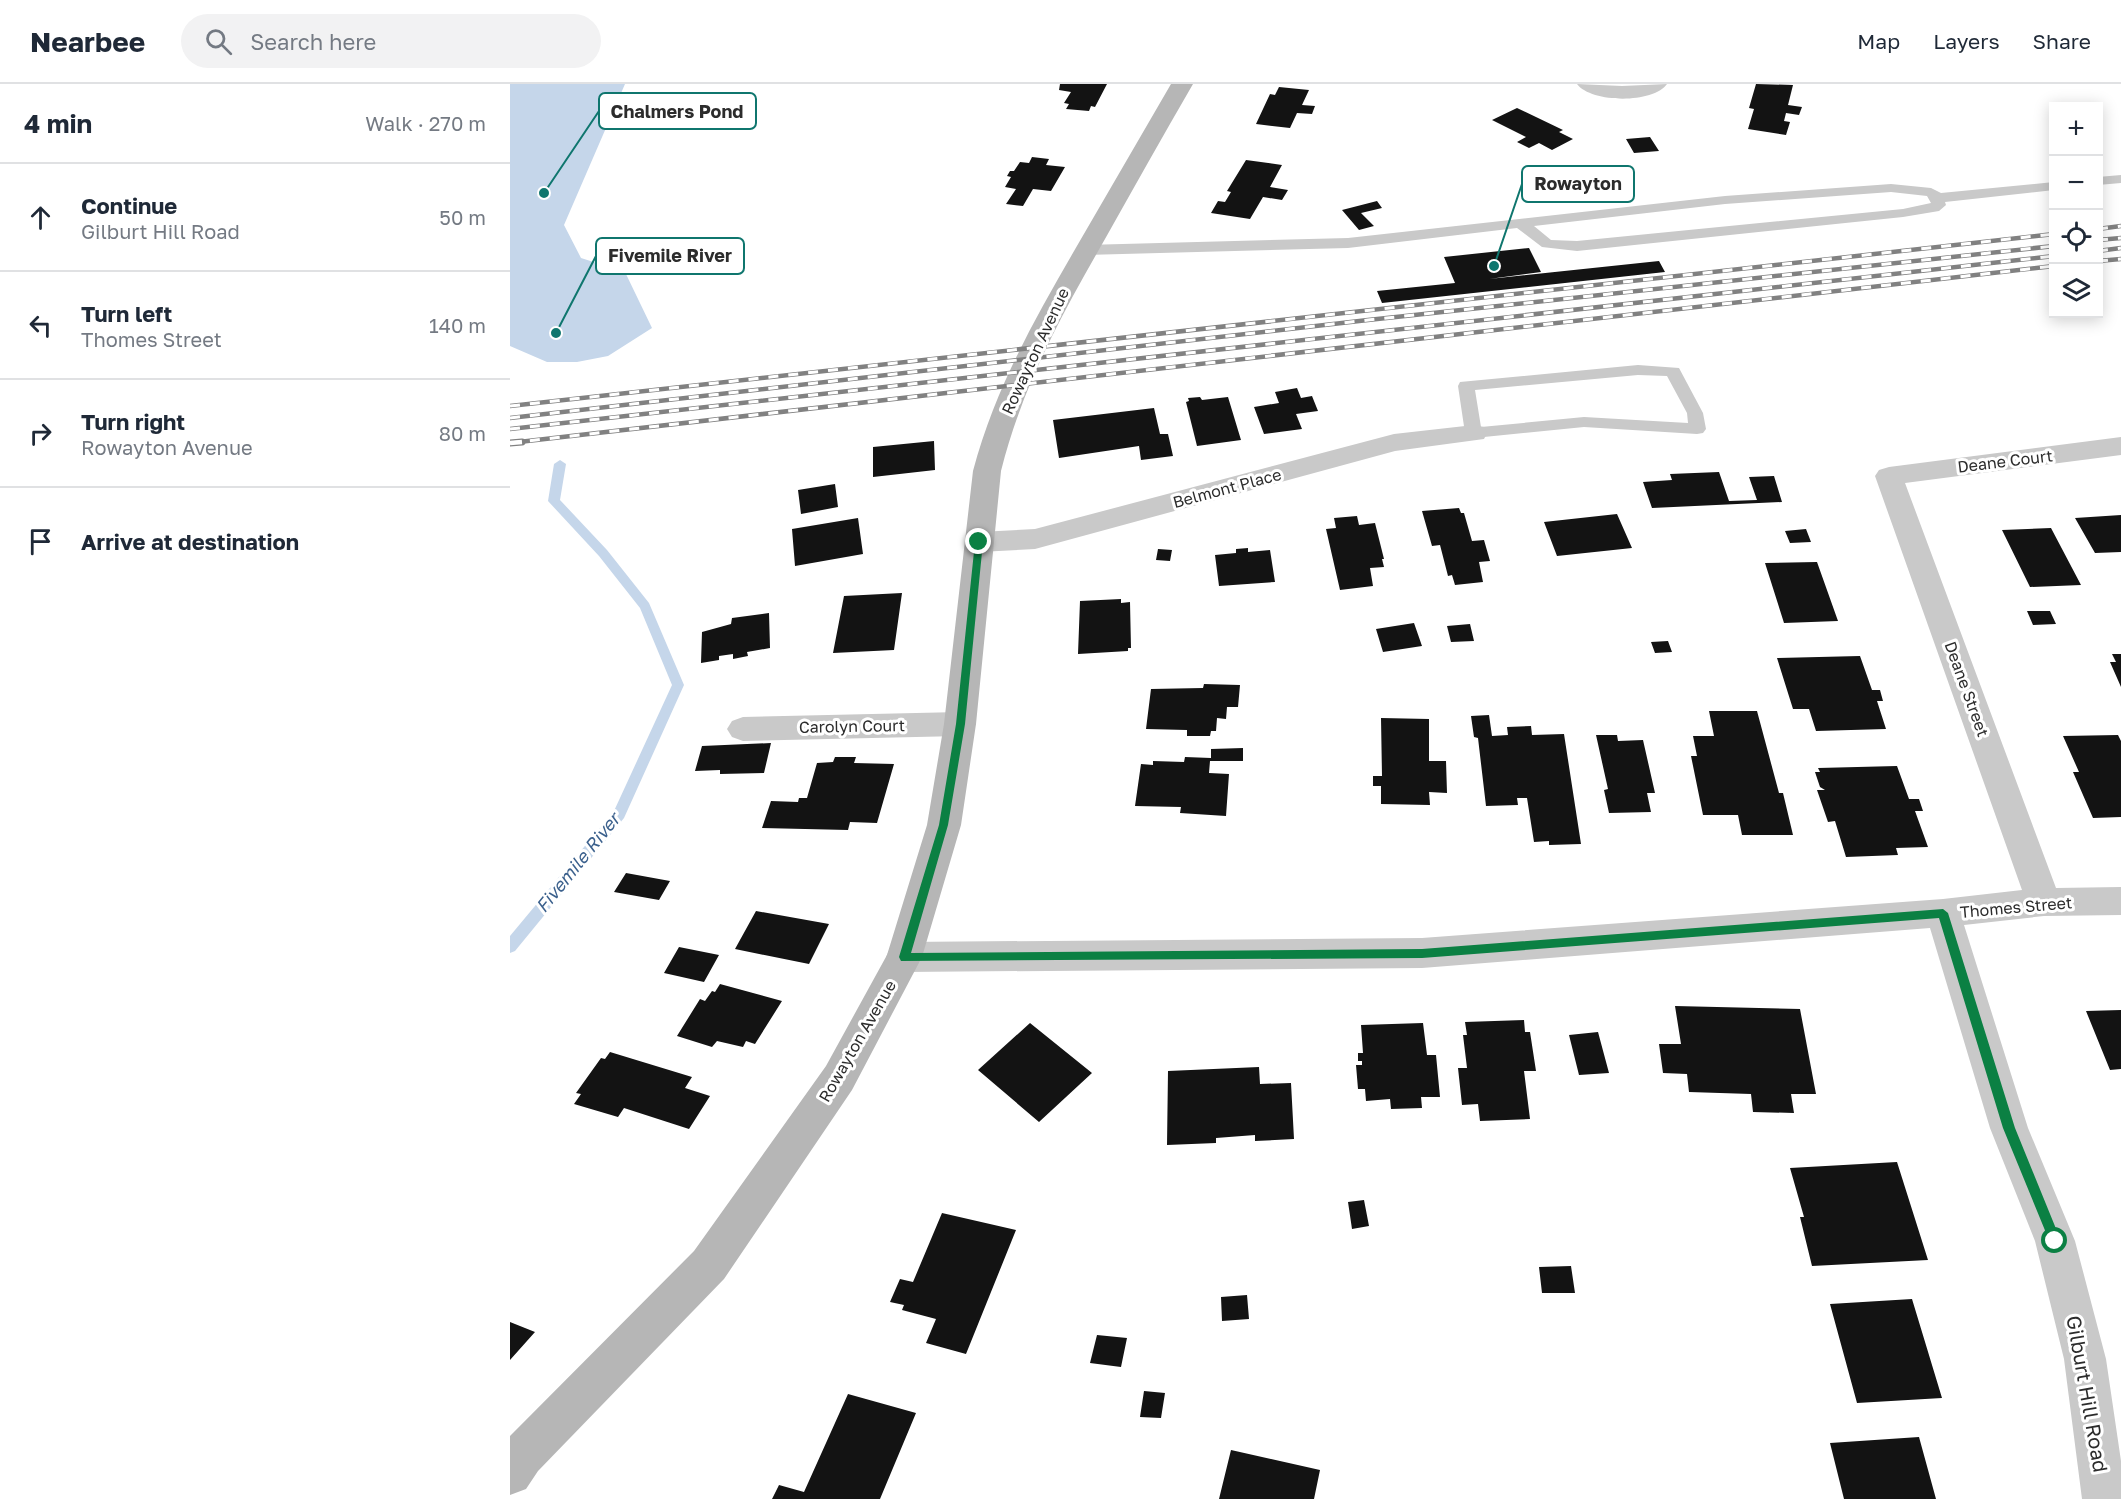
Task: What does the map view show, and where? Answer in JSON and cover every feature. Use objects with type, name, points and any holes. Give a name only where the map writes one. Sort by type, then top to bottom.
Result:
[{"type":"street","name":"Rowayton Avenue","points":[[514,1459],[709,1265],[839,1078],[904,957],[944,825],[960,724],[987,471],[1005,412],[1041,329],[1182,84]]},
{"type":"street","points":[[1588,84],[1610,92],[1624,93],[1643,90],[1656,84]]},
{"type":"street","name":"Belmont Place","points":[[979,542],[1035,539],[1394,443],[1474,433]]},
{"type":"street","name":"Deane Court","points":[[1889,476],[2121,446]]},
{"type":"street","name":"Deane Street","points":[[1889,476],[2044,902]]},
{"type":"street","name":"Carolyn Court","points":[[743,729],[960,724]]},
{"type":"street","name":"Thomes Street","points":[[904,957],[1422,953],[1943,913],[2044,902],[2121,901]]},
{"type":"street","name":"Gilburt Hill Road","points":[[1943,913],[2009,1128],[2055,1241],[2085,1359],[2104,1499]]},
{"type":"lane","points":[[2103,181],[2121,179]]},
{"type":"lane","points":[[1937,198],[2049,187]]},
{"type":"lane","points":[[1085,250],[1348,243],[1520,223],[1725,200],[1829,192],[1909,189],[1931,192],[1937,198],[1939,205],[1934,208],[1903,213],[1576,246],[1547,244],[1520,223]]},
{"type":"lane","points":[[1638,370],[1673,371],[1695,413],[1697,429],[1584,422],[1474,433],[1466,386],[1638,370]]},
{"type":"water","points":[[510,84],[625,84],[564,225],[581,258],[625,272],[652,328],[608,356],[577,362],[547,362],[510,346]]},
{"type":"building","points":[[1060,84],[1107,84],[1095,107],[1091,106],[1089,111],[1066,109],[1069,104],[1064,103],[1071,92],[1059,90]]},
{"type":"building","points":[[1756,84],[1793,85],[1788,105],[1802,107],[1799,115],[1786,113],[1784,121],[1790,122],[1786,135],[1748,129],[1754,109],[1749,108]]},
{"type":"building","points":[[1279,87],[1309,90],[1302,105],[1315,106],[1312,114],[1297,113],[1290,128],[1256,124],[1270,94],[1275,95]]},
{"type":"building","points":[[1517,108],[1563,130],[1559,132],[1573,139],[1552,150],[1539,143],[1529,148],[1517,142],[1526,137],[1492,120]]},
{"type":"building","points":[[1650,137],[1659,151],[1634,153],[1626,139]]},
{"type":"building","points":[[1032,157],[1049,159],[1046,165],[1065,167],[1051,191],[1033,189],[1023,206],[1006,204],[1016,189],[1005,187],[1011,177],[1007,176],[1020,162],[1029,163]]},
{"type":"building","points":[[1246,160],[1282,165],[1270,187],[1288,190],[1282,200],[1263,197],[1250,219],[1211,213],[1218,201],[1225,202],[1231,192],[1227,191]]},
{"type":"building","points":[[1377,201],[1382,208],[1361,213],[1374,226],[1359,230],[1342,210]]},
{"type":"building","points":[[1529,248],[1541,272],[1489,279],[1659,261],[1665,272],[1382,303],[1377,291],[1455,283],[1444,257]]},
{"type":"building","points":[[1297,388],[1301,398],[1312,396],[1318,411],[1296,414],[1302,429],[1264,434],[1254,407],[1279,403],[1275,392]]},
{"type":"building","points":[[1200,397],[1202,400],[1228,397],[1241,440],[1197,446],[1186,402],[1189,401],[1188,398]]},
{"type":"building","points":[[1154,408],[1160,434],[1168,434],[1173,456],[1141,460],[1139,446],[1059,458],[1053,420]]},
{"type":"building","points":[[934,441],[935,470],[873,477],[873,447]]},
{"type":"building","points":[[1719,472],[1729,501],[1757,500],[1749,477],[1774,476],[1782,502],[1652,508],[1643,482],[1672,480],[1670,474]]},
{"type":"building","points":[[835,484],[838,507],[801,514],[798,490]]},
{"type":"building","points":[[1459,508],[1461,513],[1464,513],[1472,541],[1484,540],[1490,561],[1479,562],[1483,582],[1455,585],[1452,575],[1448,576],[1440,545],[1432,546],[1422,511]]},
{"type":"building","points":[[1617,514],[1632,548],[1557,556],[1544,522]]},
{"type":"building","points":[[2121,515],[2121,552],[2095,553],[2075,518]]},
{"type":"building","points":[[1357,516],[1359,525],[1375,523],[1384,567],[1370,568],[1373,586],[1340,590],[1326,529],[1336,528],[1334,518]]},
{"type":"building","points":[[858,518],[863,554],[795,566],[792,529]]},
{"type":"building","points":[[2051,528],[2081,585],[2030,587],[2002,530]]},
{"type":"building","points":[[1806,529],[1811,542],[1790,543],[1785,531]]},
{"type":"building","points":[[1248,548],[1248,552],[1270,550],[1275,582],[1219,586],[1215,555],[1236,553],[1236,549]]},
{"type":"building","points":[[1158,549],[1172,550],[1170,561],[1156,560]]},
{"type":"building","points":[[1817,562],[1838,621],[1784,623],[1765,563]]},
{"type":"building","points":[[902,593],[894,650],[833,653],[844,596]]},
{"type":"building","points":[[1121,599],[1121,603],[1130,602],[1131,648],[1128,648],[1128,651],[1078,654],[1080,601]]},
{"type":"building","points":[[2027,611],[2050,611],[2056,624],[2033,625]]},
{"type":"building","points":[[769,613],[770,648],[747,652],[748,656],[733,659],[733,654],[719,656],[719,660],[701,663],[702,632],[731,624],[732,618]]},
{"type":"building","points":[[1414,623],[1422,646],[1383,652],[1376,629]]},
{"type":"building","points":[[1470,624],[1474,641],[1451,642],[1447,626]]},
{"type":"building","points":[[1668,641],[1672,652],[1655,653],[1651,642]]},
{"type":"building","points":[[2112,654],[2121,654],[2121,687],[2110,662],[2116,662]]},
{"type":"building","points":[[1860,656],[1872,690],[1880,690],[1883,701],[1877,701],[1886,729],[1816,731],[1809,709],[1793,709],[1777,658]]},
{"type":"building","points":[[1204,684],[1240,685],[1238,707],[1227,707],[1226,719],[1217,718],[1216,731],[1211,731],[1210,736],[1187,736],[1187,730],[1146,729],[1151,689],[1203,688]]},
{"type":"building","points":[[1709,711],[1757,711],[1779,793],[1783,793],[1793,835],[1742,835],[1738,815],[1703,815],[1691,756],[1697,756],[1693,736],[1714,736]]},
{"type":"building","points":[[1489,715],[1492,736],[1508,735],[1507,727],[1531,726],[1532,735],[1564,734],[1581,844],[1549,845],[1549,841],[1534,842],[1527,798],[1517,798],[1518,805],[1486,806],[1478,738],[1474,737],[1471,716]]},
{"type":"building","points":[[1381,718],[1429,719],[1429,761],[1446,761],[1447,793],[1429,792],[1430,805],[1381,804],[1381,786],[1373,786],[1373,776],[1382,776]]},
{"type":"building","points":[[1596,735],[1617,735],[1618,741],[1643,740],[1655,793],[1647,793],[1651,812],[1609,813],[1604,790],[1608,789]]},
{"type":"building","points":[[2118,735],[2121,741],[2121,817],[2093,818],[2073,772],[2079,772],[2063,736]]},
{"type":"building","points":[[771,743],[764,773],[720,774],[720,770],[695,771],[702,746]]},
{"type":"building","points":[[1243,748],[1243,761],[1210,761],[1209,773],[1229,774],[1226,816],[1180,813],[1181,807],[1135,806],[1141,764],[1153,765],[1153,761],[1184,762],[1185,757],[1211,758],[1211,749]]},
{"type":"building","points":[[835,757],[856,757],[854,763],[894,764],[877,823],[850,822],[848,830],[762,828],[771,801],[798,802],[799,798],[807,798],[817,763],[833,762]]},
{"type":"building","points":[[1897,766],[1909,799],[1919,799],[1923,811],[1915,811],[1928,847],[1896,848],[1898,855],[1846,857],[1835,821],[1828,822],[1817,790],[1825,790],[1820,787],[1815,772],[1820,772],[1818,768]]},
{"type":"building","points":[[626,873],[670,881],[659,900],[614,892]]},
{"type":"building","points":[[756,911],[829,924],[809,964],[735,949]]},
{"type":"building","points":[[679,947],[719,955],[704,982],[664,973]]},
{"type":"building","points":[[720,984],[782,1001],[755,1044],[746,1041],[743,1047],[717,1041],[712,1047],[677,1036],[700,999],[705,1001]]},
{"type":"building","points":[[1675,1006],[1800,1009],[1816,1094],[1791,1094],[1794,1113],[1753,1112],[1751,1094],[1689,1092],[1687,1074],[1663,1073],[1659,1044],[1681,1044]]},
{"type":"building","points":[[2121,1010],[2121,1069],[2110,1070],[2086,1011]]},
{"type":"building","points":[[1524,1020],[1525,1032],[1530,1032],[1536,1071],[1524,1071],[1530,1119],[1480,1121],[1478,1104],[1462,1105],[1458,1068],[1467,1068],[1463,1035],[1467,1035],[1465,1022]]},
{"type":"building","points":[[1030,1023],[1092,1073],[1039,1122],[978,1070]]},
{"type":"building","points":[[1423,1023],[1427,1055],[1436,1055],[1440,1097],[1421,1097],[1422,1108],[1391,1109],[1390,1099],[1366,1101],[1365,1089],[1358,1089],[1356,1065],[1362,1065],[1362,1061],[1358,1061],[1358,1053],[1363,1053],[1361,1025]]},
{"type":"building","points":[[1598,1032],[1609,1073],[1579,1075],[1569,1035]]},
{"type":"building","points":[[610,1052],[692,1077],[685,1088],[710,1096],[689,1129],[624,1108],[618,1117],[574,1104],[581,1094],[576,1093],[601,1058],[605,1059]]},
{"type":"building","points":[[1259,1067],[1260,1084],[1291,1083],[1294,1139],[1255,1141],[1255,1135],[1216,1138],[1216,1143],[1167,1145],[1168,1071]]},
{"type":"building","points":[[1897,1162],[1928,1260],[1812,1266],[1800,1217],[1804,1217],[1790,1168]]},
{"type":"building","points":[[1364,1200],[1369,1226],[1352,1229],[1348,1202]]},
{"type":"building","points":[[942,1213],[1016,1230],[966,1354],[926,1343],[936,1319],[902,1310],[904,1305],[890,1302],[900,1279],[913,1282]]},
{"type":"building","points":[[1571,1266],[1575,1293],[1542,1293],[1539,1267]]},
{"type":"building","points":[[1247,1295],[1249,1319],[1222,1321],[1221,1297]]},
{"type":"building","points":[[1912,1299],[1942,1398],[1857,1403],[1830,1304]]},
{"type":"building","points":[[510,1322],[535,1332],[510,1360]]},
{"type":"building","points":[[1097,1335],[1127,1338],[1121,1367],[1090,1363]]},
{"type":"building","points":[[1144,1391],[1165,1393],[1161,1418],[1140,1417]]},
{"type":"building","points":[[848,1394],[916,1413],[880,1499],[772,1499],[779,1485],[804,1492]]},
{"type":"building","points":[[1919,1437],[1936,1499],[1844,1499],[1830,1443]]},
{"type":"building","points":[[1231,1450],[1320,1470],[1314,1499],[1219,1499]]},
{"type":"waterway","name":"Fivemile River","points":[[510,947],[619,814],[678,685],[645,606],[603,553],[554,501],[560,464]]},
{"type":"railway","points":[[2103,228],[2121,226]]},
{"type":"railway","points":[[510,406],[2049,235]]},
{"type":"railway","points":[[2103,240],[2121,238]]},
{"type":"railway","points":[[510,418],[1368,320],[2049,247]]},
{"type":"railway","points":[[2103,250],[2121,248]]},
{"type":"railway","points":[[510,429],[2049,257]]},
{"type":"railway","points":[[2103,261],[2121,259]]},
{"type":"railway","points":[[522,442],[510,443],[2049,267]]},
{"type":"place","name":"Chalmers Pond","points":[[544,193]]},
{"type":"place","name":"Rowayton","points":[[1494,266]]},
{"type":"place","name":"Fivemile River","points":[[556,333]]},
{"type":"route","points":[[979,542],[960,724],[944,825],[904,957],[1422,953],[1943,913],[2009,1128],[2055,1241]]}]
